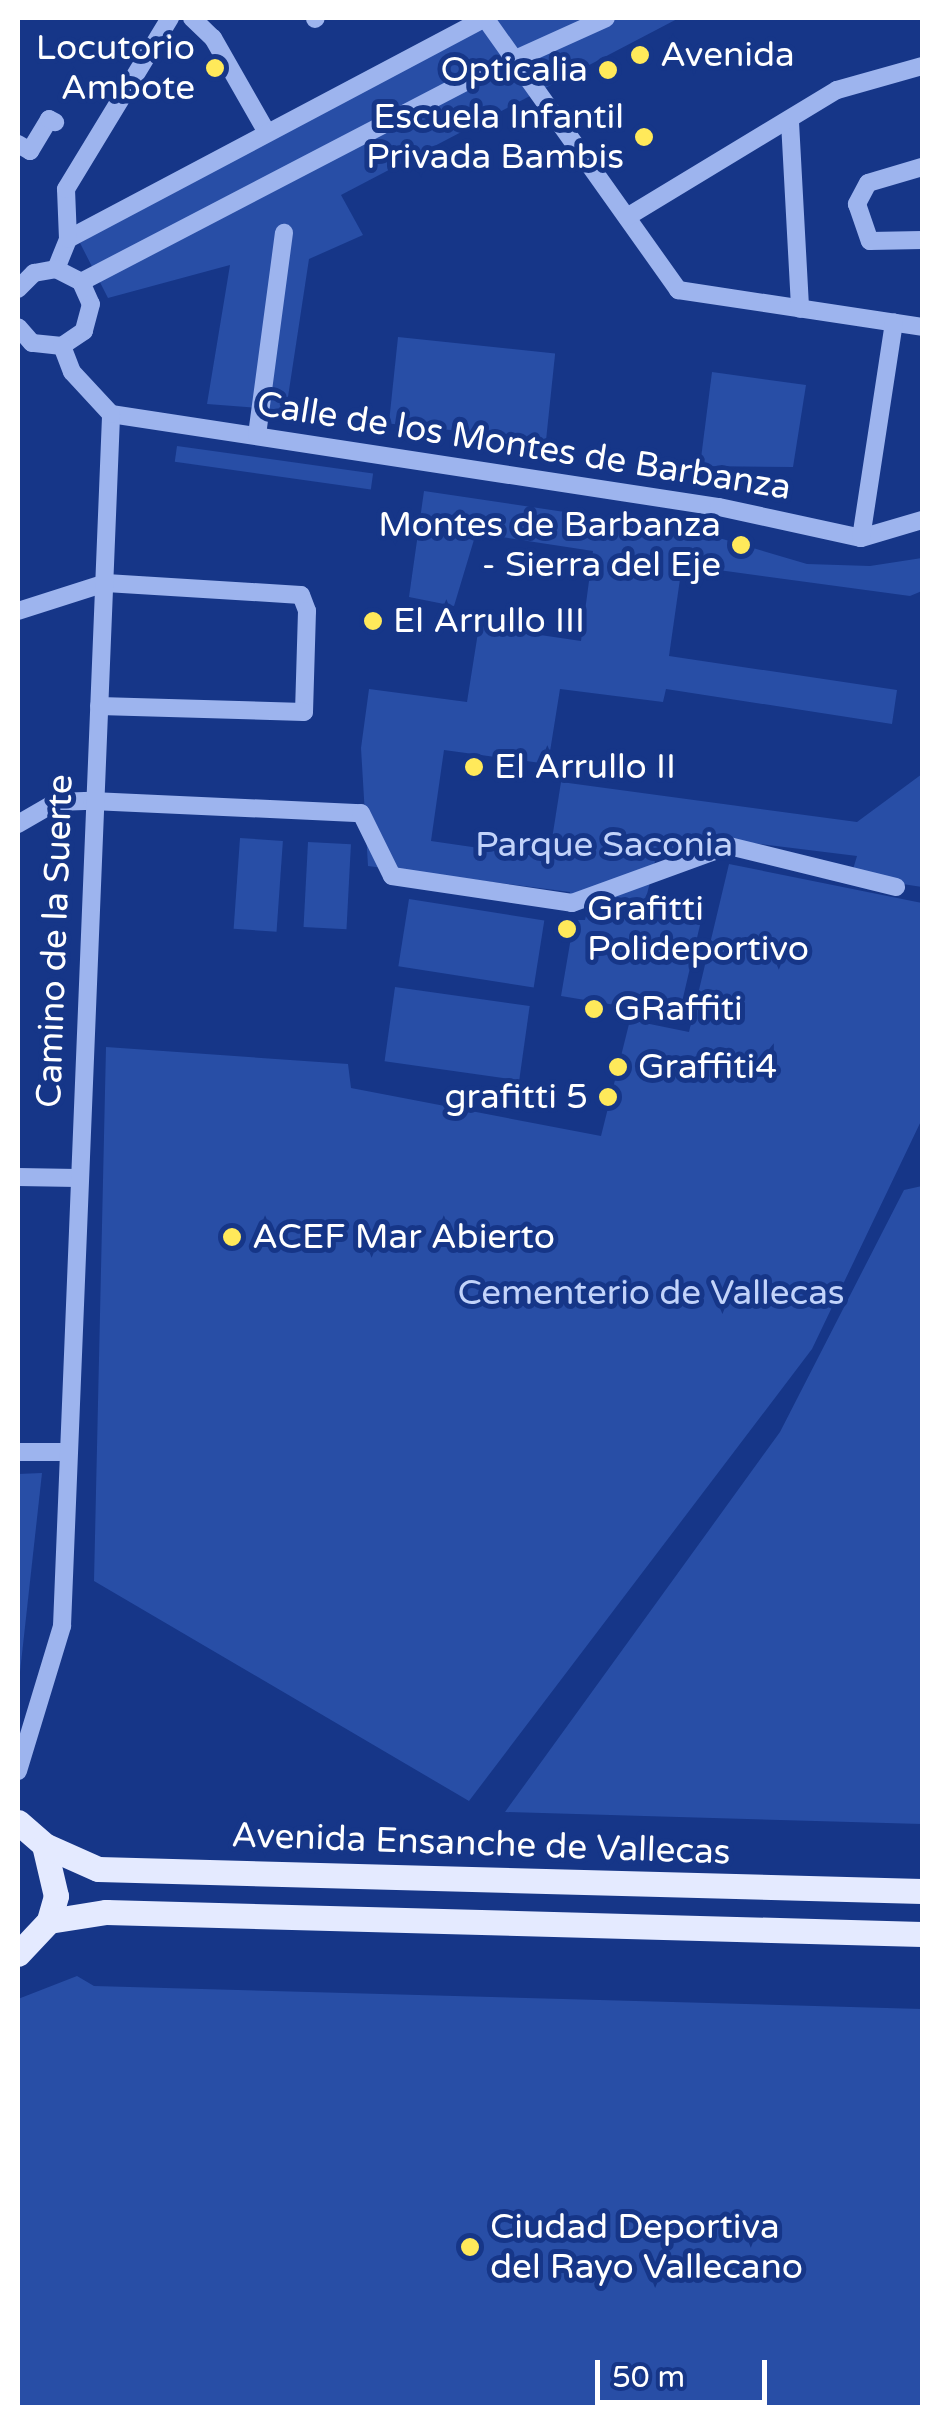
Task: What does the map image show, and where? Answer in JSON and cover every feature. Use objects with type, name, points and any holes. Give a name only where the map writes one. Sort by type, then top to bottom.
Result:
[{"type":"main road","name":"Avenida Ensanche de Vallecas","points":[[18,1822],[44,1846],[98,1869],[922,1892]]},
{"type":"main road","points":[[18,1954],[49,1921],[56,1882],[44,1846]]},
{"type":"main road","points":[[49,1921],[106,1912],[922,1934]]},
{"type":"street","points":[[19,283],[56,269],[68,239],[66,189],[170,18]]},
{"type":"street","points":[[192,18],[213,38],[266,130]]},
{"type":"street","points":[[68,239],[266,130],[485,18],[548,112],[678,290],[922,327]]},
{"type":"street","points":[[81,282],[512,59],[606,18]]},
{"type":"street","points":[[627,218],[837,90],[922,66]]},
{"type":"street","points":[[18,144],[30,151],[49,119],[55,122]]},
{"type":"street","points":[[790,122],[800,309]]},
{"type":"street","points":[[922,167],[868,183],[856,195],[870,241],[922,240]]},
{"type":"street","points":[[257,435],[284,232]]},
{"type":"street","points":[[18,330],[32,343],[62,346],[90,319],[81,282],[56,269]]},
{"type":"street","points":[[861,538],[894,323]]},
{"type":"street","points":[[62,346],[72,372],[111,414]]},
{"type":"street","name":"Calle de los Montes de Barbanza","points":[[111,414],[732,509],[861,538],[922,520]]},
{"type":"street","name":"Camino de la Suerte","points":[[18,1771],[62,1626],[92,800],[106,583],[111,414]]},
{"type":"street","points":[[18,611],[106,583],[301,595],[307,611],[304,712],[98,706]]},
{"type":"street","points":[[18,824],[56,802],[92,800],[361,813],[392,876],[572,903],[729,846],[896,888]]},
{"type":"street","points":[[18,1177],[77,1178]]},
{"type":"street","points":[[18,1452],[68,1452]]},
{"type":"green space","points":[[486,18],[679,18],[341,195],[363,235],[309,259],[286,410],[207,404],[230,265],[108,298],[80,243],[266,131]]},
{"type":"green space","points":[[398,337],[555,354],[546,440],[389,424]]},
{"type":"green space","points":[[712,372],[806,385],[793,467],[700,466]]},
{"type":"green space","points":[[177,446],[373,474],[371,489],[175,462]]},
{"type":"green space","name":"Parque Saconia","points":[[424,491],[699,532],[807,564],[870,566],[922,558],[922,591],[910,596],[682,565],[669,656],[897,690],[892,724],[666,689],[663,702],[560,689],[548,764],[444,750],[431,841],[549,858],[561,782],[857,822],[922,774],[922,887],[851,876],[857,856],[713,838],[655,861],[642,915],[700,925],[682,1002],[630,993],[627,1007],[561,996],[574,920],[585,920],[587,911],[639,921],[641,914],[569,902],[570,892],[368,866],[361,748],[369,689],[467,702],[479,626],[581,641],[593,551],[476,533],[454,606],[409,597]]},
{"type":"green space","points":[[240,838],[283,841],[277,932],[234,929]]},
{"type":"green space","points":[[308,842],[351,844],[346,929],[304,927]]},
{"type":"green space","name":"Cementerio de Vallecas","points":[[729,864],[922,903],[922,1119],[812,1349],[469,1801],[94,1581],[106,1047],[348,1064],[351,1088],[601,1136],[630,1020],[689,1032]]},
{"type":"green space","points":[[409,899],[544,920],[534,988],[398,966]]},
{"type":"green space","points":[[395,987],[530,1006],[519,1080],[385,1061]]},
{"type":"green space","points":[[922,1186],[922,1824],[505,1812],[780,1432],[904,1190]]},
{"type":"green space","points":[[42,1473],[18,1690],[18,1474]]},
{"type":"green space","name":"Ciudad Deportiva del Rayo Vallecano","points":[[77,1976],[94,1986],[922,2009],[922,2407],[18,2407],[18,1999]]},
{"type":"place","name":"Avenida","points":[[640,55]]},
{"type":"place","name":"Locutorio Ambote","points":[[215,68]]},
{"type":"place","name":"Opticalia","points":[[608,70]]},
{"type":"place","name":"Escuela Infantil Privada Bambis","points":[[644,137]]},
{"type":"place","name":"Montes de Barbanza - Sierra del Eje","points":[[741,545]]},
{"type":"place","name":"El Arrullo III","points":[[373,621]]},
{"type":"place","name":"El Arrullo II","points":[[474,767]]},
{"type":"place","name":"Grafitti Polideportivo","points":[[567,929]]},
{"type":"place","name":"GRaffiti","points":[[594,1009]]},
{"type":"place","name":"Graffiti4","points":[[618,1067]]},
{"type":"place","name":"grafitti 5","points":[[608,1097]]},
{"type":"place","name":"ACEF Mar Abierto","points":[[232,1237]]},
{"type":"place","name":"Ciudad Deportiva del Rayo Vallecano","points":[[470,2247]]}]
